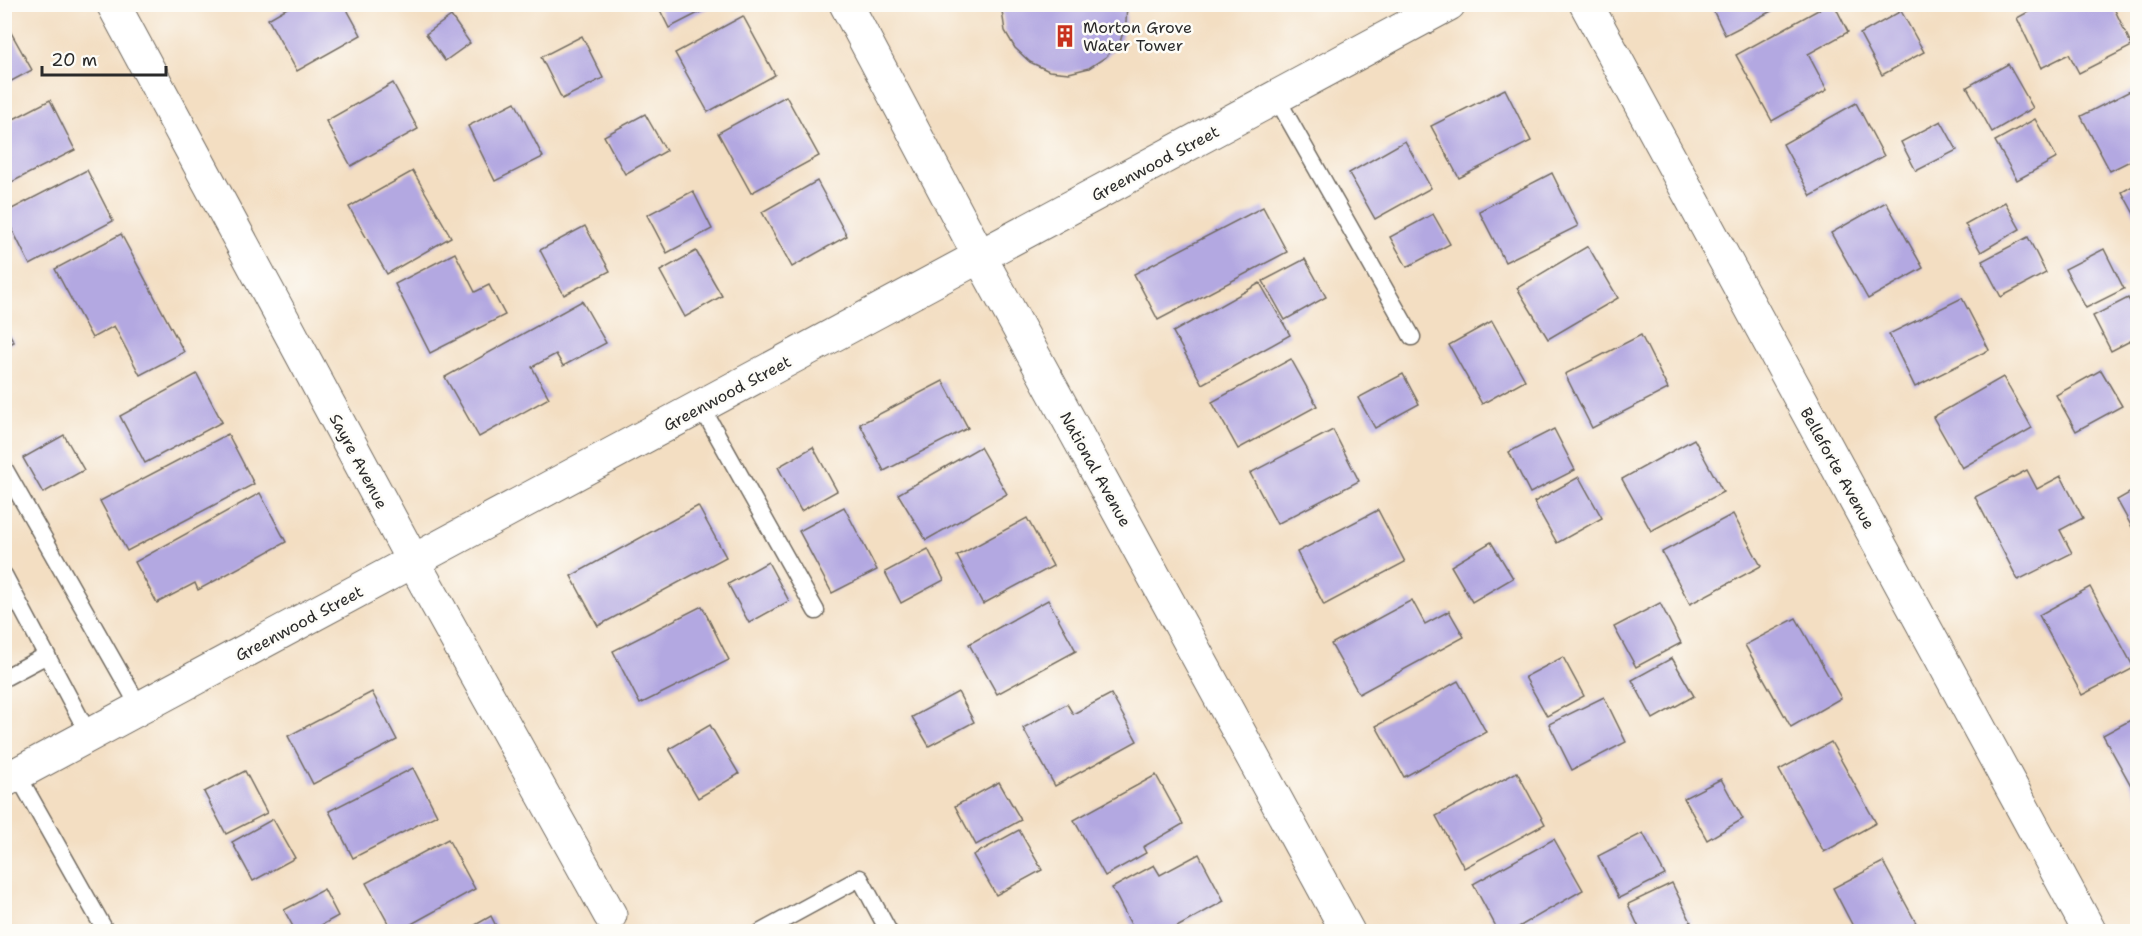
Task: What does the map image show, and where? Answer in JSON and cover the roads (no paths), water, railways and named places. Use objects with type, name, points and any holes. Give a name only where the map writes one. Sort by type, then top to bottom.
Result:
[{"type":"street","name":"Sayre Avenue","points":[[113,4],[413,561],[610,915]]},
{"type":"street","name":"National Avenue","points":[[846,4],[980,257],[1348,932]]},
{"type":"street","name":"Greenwood Street","points":[[11,777],[1449,4]]},
{"type":"street","name":"Belleforte Avenue","points":[[1586,4],[2090,932]]},
{"type":"lane","points":[[1276,97],[1412,337]]},
{"type":"lane","points":[[701,406],[816,611]]},
{"type":"lane","points":[[4,468],[140,708]]},
{"type":"lane","points":[[4,575],[89,735]]},
{"type":"lane","points":[[4,678],[47,655]]},
{"type":"lane","points":[[11,777],[106,932]]},
{"type":"lane","points":[[761,932],[860,878],[889,932]]},
{"type":"place","name":"Morton Grove Water Tower","points":[[1065,36]]}]
